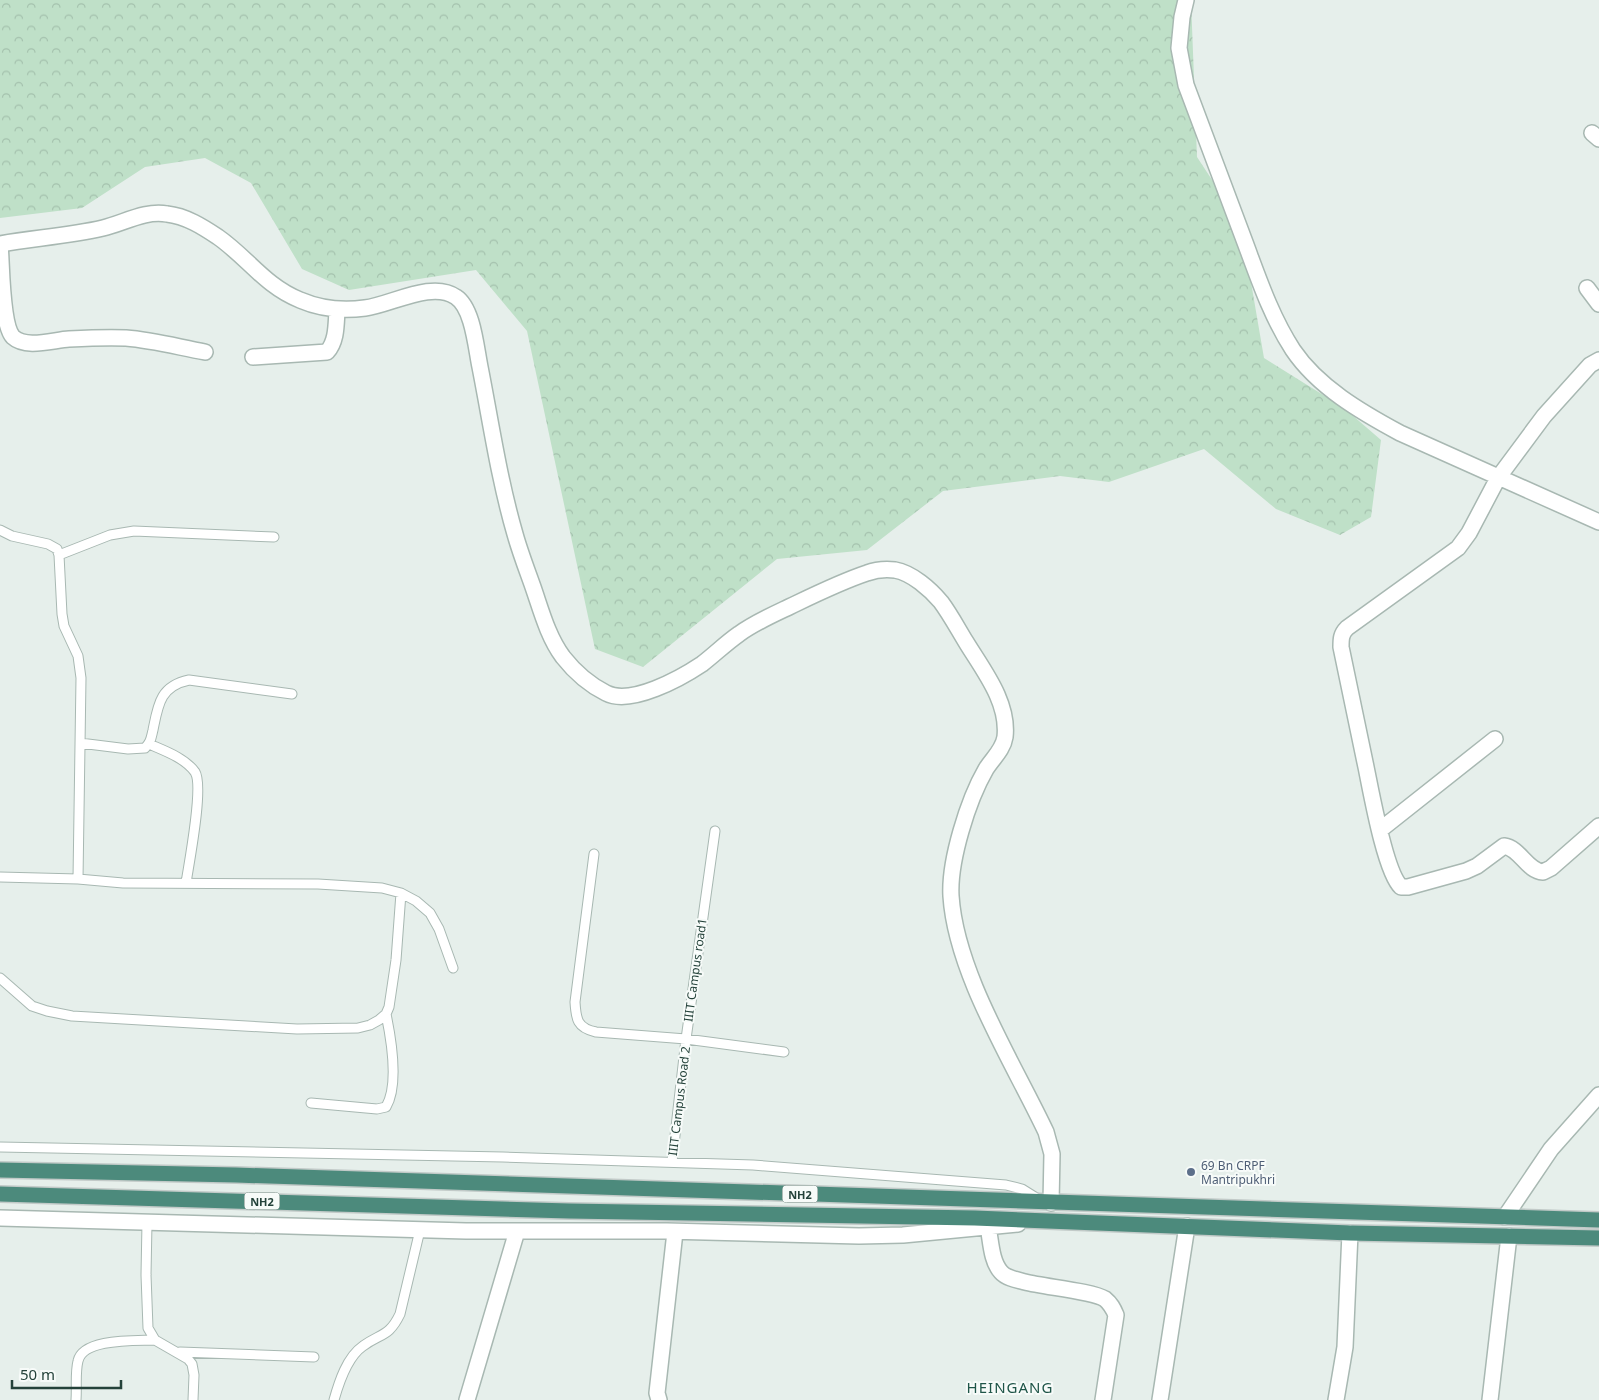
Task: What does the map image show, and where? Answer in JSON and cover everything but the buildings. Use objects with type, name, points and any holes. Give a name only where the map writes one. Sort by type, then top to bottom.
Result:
[{"type":"highway","name":"NH2","points":[[0,1170],[236,1175],[1599,1220]]},
{"type":"highway","name":"NH2","points":[[0,1194],[569,1211],[1053,1221],[1350,1233],[1599,1238]]},
{"type":"street","points":[[1186,0],[1182,17],[1180,48],[1186,85],[1267,300],[1293,350],[1313,373],[1337,394],[1371,418],[1498,478],[1599,522]]},
{"type":"street","points":[[204,352],[125,338],[82,338],[30,343],[22,342],[14,337],[6,323],[0,244],[104,228],[142,215],[167,214],[186,219],[205,228],[237,252],[264,279],[280,291],[300,300],[337,310],[364,309],[383,305],[422,292],[450,294],[459,298],[465,306],[472,327],[495,451],[515,534],[545,621],[562,655],[593,686],[616,698],[641,694],[676,678],[706,661],[739,634],[757,623],[818,593],[868,572],[888,570],[903,572],[938,598],[991,682],[1001,706],[1004,724],[1002,745],[986,770],[972,799],[955,857],[951,888],[957,935],[982,1002],[1046,1132],[1052,1154],[1048,1202]]},
{"type":"street","points":[[1587,288],[1599,304]]},
{"type":"street","points":[[253,357],[327,352],[331,348],[335,337],[337,310]]},
{"type":"street","points":[[1599,360],[1590,365],[1544,416],[1498,478],[1464,542],[1347,628],[1342,633],[1341,647],[1380,830],[1387,857],[1396,881],[1401,887],[1405,888],[1466,871],[1477,866],[1504,846],[1512,848],[1536,870],[1543,872],[1551,868],[1599,826]]},
{"type":"street","points":[[1380,830],[1495,739]]},
{"type":"street","points":[[1505,1217],[1551,1149],[1599,1095]]},
{"type":"street","points":[[0,1218],[420,1230],[868,1236],[903,1235],[1053,1221]]},
{"type":"street","points":[[1160,1400],[1187,1226]]},
{"type":"street","points":[[988,1227],[996,1266],[1002,1274],[1014,1279],[1103,1298],[1113,1306],[1116,1315],[1103,1400]]},
{"type":"street","points":[[467,1400],[517,1231]]},
{"type":"street","points":[[659,1400],[657,1393],[675,1232]]},
{"type":"street","points":[[1336,1400],[1345,1346],[1350,1233]]},
{"type":"street","points":[[1490,1400],[1509,1236]]},
{"type":"lane","points":[[0,530],[12,536],[48,544],[57,549],[59,555],[64,626],[78,656],[80,668],[78,879]]},
{"type":"lane","points":[[59,555],[110,535],[134,531],[274,537]]},
{"type":"lane","points":[[80,742],[128,749],[139,749],[149,744],[161,696],[179,682],[189,680],[292,694]]},
{"type":"lane","points":[[149,744],[174,755],[196,774],[198,793],[186,884]]},
{"type":"lane","name":"IIIT Campus road1","points":[[594,854],[575,1002],[576,1018],[582,1026],[596,1032],[686,1039],[714,831]]},
{"type":"lane","points":[[0,877],[78,879],[123,883],[318,884],[382,888],[401,893],[416,901],[430,913],[439,929],[453,968]]},
{"type":"lane","points":[[310,1103],[377,1109],[386,1108],[391,1095],[392,1060],[386,1014],[392,990],[401,893]]},
{"type":"lane","points":[[0,978],[32,1006],[72,1016],[297,1029],[358,1028],[370,1026],[386,1014]]},
{"type":"lane","points":[[686,1039],[784,1052]]},
{"type":"lane","name":"IIIT Campus Road 2","points":[[672,1162],[686,1039]]},
{"type":"lane","points":[[0,1146],[493,1156],[753,1165],[1006,1185],[1022,1189],[1048,1202]]},
{"type":"lane","points":[[147,1223],[146,1315],[148,1328],[155,1340],[188,1358],[194,1369],[193,1400]]},
{"type":"lane","points":[[334,1400],[344,1372],[362,1347],[385,1335],[394,1326],[400,1314],[420,1230]]},
{"type":"lane","points":[[76,1400],[78,1360],[82,1352],[98,1344],[155,1340]]},
{"type":"lane","points":[[177,1352],[314,1357]]},
{"type":"green space","points":[[0,0],[1191,0],[1197,157],[1241,224],[1264,358],[1344,408],[1381,440],[1371,517],[1340,535],[1276,509],[1204,449],[1109,482],[1060,476],[943,491],[867,550],[777,559],[643,667],[595,649],[527,331],[476,270],[349,290],[302,269],[251,183],[205,158],[145,167],[82,208],[0,218]]},
{"type":"place","name":"69 Bn CRPF Mantripukhri","points":[[1191,1172]]},
{"type":"district","name":"HEINGANG","points":[[1010,1387]]}]
